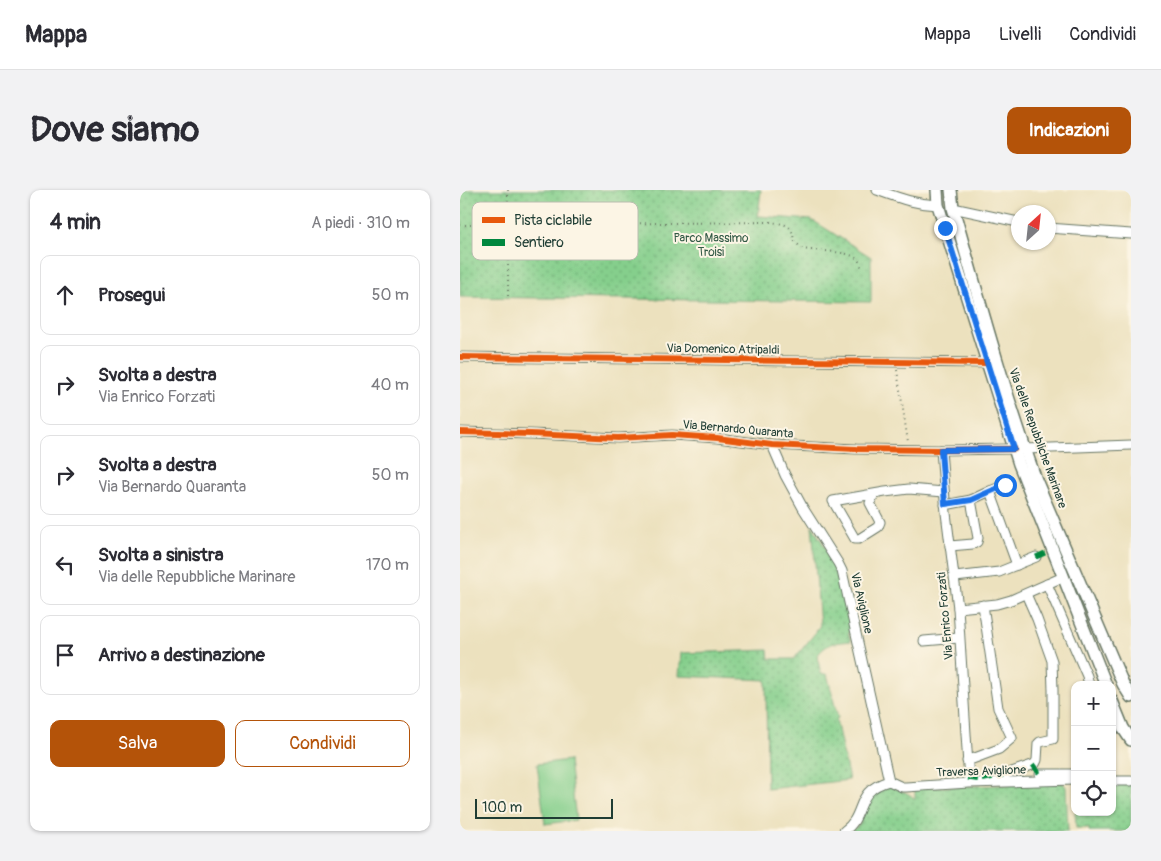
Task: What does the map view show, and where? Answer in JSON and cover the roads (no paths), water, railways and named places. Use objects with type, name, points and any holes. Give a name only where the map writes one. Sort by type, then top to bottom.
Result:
[{"type":"main road","name":"Via delle Repubbliche Marinare","points":[[937,190],[938,205],[1020,449],[1036,480],[1123,684],[1131,697]]},
{"type":"main road","name":"Via delle Repubbliche Marinare","points":[[951,190],[953,208],[991,362]]},
{"type":"main road","points":[[938,205],[953,208]]},
{"type":"main road","name":"Via delle Repubbliche Marinare","points":[[1020,449],[1019,464],[1104,681]]},
{"type":"main road","points":[[1116,710],[1123,728],[1131,740]]},
{"type":"street","points":[[877,190],[908,201],[938,205]]},
{"type":"street","points":[[953,208],[1011,220]]},
{"type":"street","points":[[1056,229],[1131,234]]},
{"type":"street","name":"Via Domenico Atripaldi","points":[[460,357],[991,362]]},
{"type":"street","name":"Via Bernardo Quaranta","points":[[460,432],[618,438],[672,435],[772,445],[856,449],[1020,449],[1131,445]]},
{"type":"street","name":"Via Aviglione","points":[[772,445],[803,508],[842,571],[889,781]]},
{"type":"street","name":"Via Enrico Forzati","points":[[941,450],[945,504],[958,608],[969,781]]},
{"type":"street","points":[[945,504],[971,500],[1005,485]]},
{"type":"street","points":[[874,494],[870,503],[880,522],[878,526],[855,539],[833,501],[874,494],[909,489],[944,492]]},
{"type":"street","points":[[990,491],[1016,565]]},
{"type":"street","points":[[950,546],[977,542],[978,538],[971,500]]},
{"type":"street","points":[[955,577],[999,572],[1036,557]]},
{"type":"street","points":[[958,608],[1011,600],[1063,577]]},
{"type":"street","points":[[1047,584],[1088,681]]},
{"type":"street","points":[[1003,775],[1035,764],[1038,744],[1053,739],[1052,662],[1026,594]]},
{"type":"street","points":[[967,761],[999,749],[1012,738],[998,708],[983,605]]},
{"type":"street","points":[[924,641],[959,638]]},
{"type":"street","points":[[1040,774],[1071,774]]},
{"type":"street","name":"Traversa Aviglione","points":[[889,781],[906,787],[1071,780]]},
{"type":"street","points":[[844,831],[853,822],[864,797],[871,789],[889,781]]},
{"type":"street","points":[[1116,781],[1131,781]]},
{"type":"park label","name":"Parco Massimo Troisi","points":[[711,245]]}]
